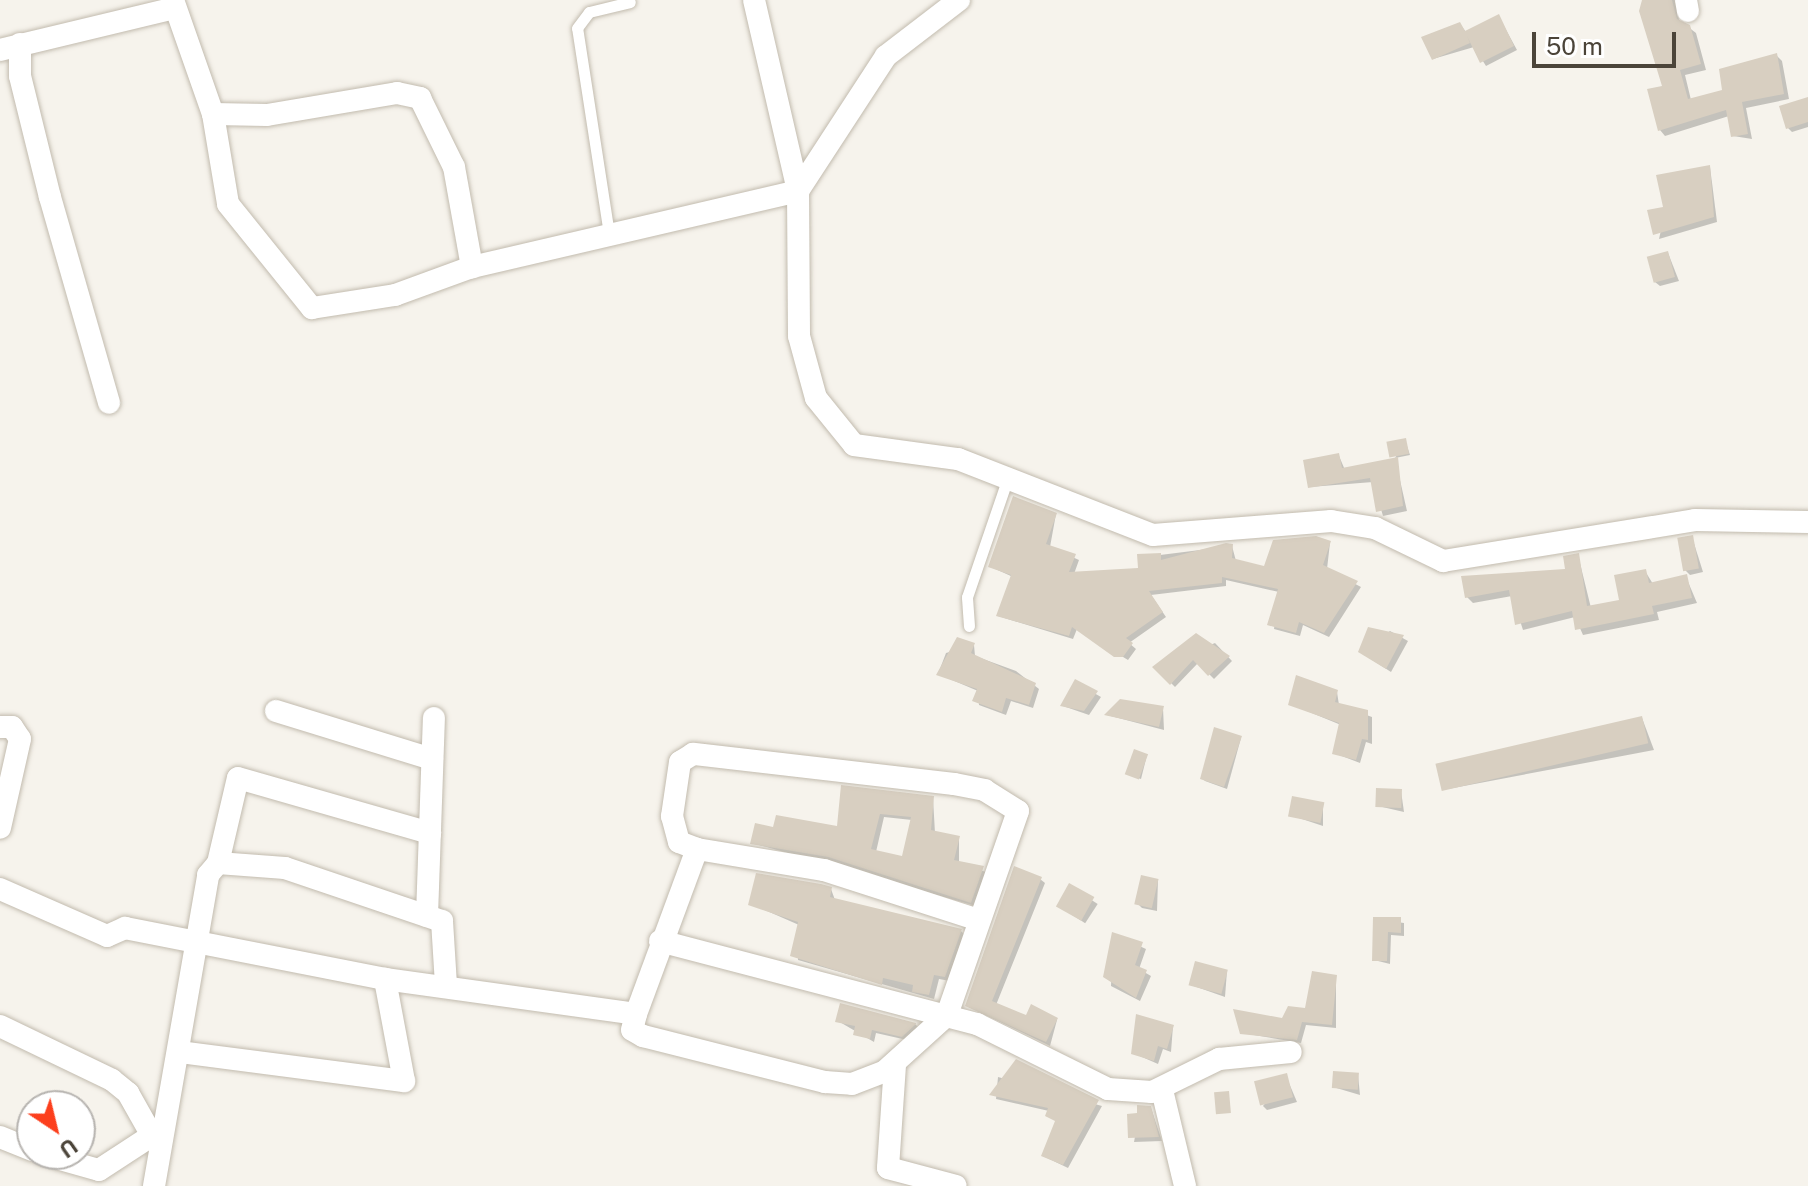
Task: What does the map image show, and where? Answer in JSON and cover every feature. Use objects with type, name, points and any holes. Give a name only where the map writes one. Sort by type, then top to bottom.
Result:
[{"type":"street","points":[[754,0],[798,191],[799,336],[811,385],[835,430],[854,445],[958,459],[1153,535],[1331,521],[1375,528],[1443,561],[1695,520],[1808,522]]},
{"type":"street","points":[[109,403],[10,47],[174,4],[213,114],[228,204],[307,306],[395,295],[472,267],[798,191],[886,56],[959,0]]},
{"type":"street","points":[[213,114],[267,115],[397,93],[420,98],[454,167],[472,267]]},
{"type":"street","points":[[276,711],[432,759]]},
{"type":"street","points":[[427,916],[434,718]]},
{"type":"street","points":[[0,727],[12,727],[20,739],[0,828]]},
{"type":"street","points":[[697,849],[660,941],[631,1027],[643,1036],[825,1082],[852,1084],[895,1065],[947,1015],[1018,817],[1010,802],[985,790],[693,754],[680,762],[672,816],[679,842],[697,849],[824,870],[979,920]]},
{"type":"street","points":[[154,1186],[158,1130],[180,1052],[208,875],[218,863],[238,778],[430,833]]},
{"type":"street","points":[[218,863],[285,868],[427,916],[446,929],[446,985]]},
{"type":"street","points":[[0,889],[107,936],[125,928],[199,945],[385,979],[446,985],[636,1014]]},
{"type":"street","points":[[660,941],[947,1015],[1108,1089],[1162,1090],[1219,1059],[1291,1052]]},
{"type":"street","points":[[180,1052],[404,1081],[385,979]]},
{"type":"street","points":[[0,1026],[112,1080],[158,1130]]},
{"type":"street","points":[[895,1065],[888,1168],[956,1186]]},
{"type":"street","points":[[1162,1090],[1185,1186]]},
{"type":"street","points":[[96,1169],[158,1130]]},
{"type":"lane","points":[[609,234],[577,28],[589,12],[630,2]]},
{"type":"lane","points":[[969,626],[967,597],[1008,476]]},
{"type":"building","points":[[1642,0],[1672,0],[1677,19],[1690,25],[1701,64],[1680,70],[1688,99],[1722,90],[1719,69],[1777,53],[1784,94],[1742,102],[1748,134],[1731,137],[1726,110],[1658,131],[1647,89],[1662,86],[1639,11]]},
{"type":"building","points":[[1499,14],[1514,46],[1480,63],[1467,36],[1470,43],[1432,60],[1421,37],[1460,22],[1465,31]]},
{"type":"building","points":[[1808,97],[1808,122],[1786,129],[1779,106]]},
{"type":"building","points":[[1710,165],[1714,217],[1653,235],[1647,210],[1663,207],[1656,175]]},
{"type":"building","points":[[1668,251],[1675,277],[1654,283],[1647,257]]},
{"type":"building","points":[[1406,438],[1409,454],[1389,458],[1386,442]]},
{"type":"building","points":[[1339,453],[1342,468],[1398,457],[1403,506],[1376,512],[1370,478],[1308,488],[1303,460]]},
{"type":"building","points":[[1013,496],[1057,513],[1046,544],[1076,554],[1069,572],[1138,568],[1137,554],[1161,553],[1161,560],[1226,543],[1233,544],[1232,558],[1264,566],[1273,540],[1316,536],[1331,541],[1323,565],[1358,581],[1324,633],[1299,622],[1296,633],[1267,625],[1278,589],[1222,577],[1222,583],[1149,591],[1163,612],[1126,638],[1133,643],[1123,657],[1114,657],[1072,627],[1069,636],[996,616],[1011,575],[988,567]]},
{"type":"building","points":[[1693,535],[1699,568],[1683,571],[1677,538]]},
{"type":"building","points":[[1579,553],[1587,606],[1619,600],[1614,575],[1646,569],[1649,583],[1687,574],[1692,598],[1652,606],[1654,614],[1575,630],[1572,611],[1515,625],[1509,590],[1465,598],[1461,576],[1565,569],[1563,556]]},
{"type":"building","points":[[1368,627],[1404,635],[1386,669],[1358,652]]},
{"type":"building","points":[[1196,633],[1230,656],[1208,676],[1193,660],[1170,685],[1152,667]]},
{"type":"building","points":[[957,637],[975,643],[971,653],[1036,683],[1029,705],[1006,698],[1002,712],[972,701],[977,689],[936,675]]},
{"type":"building","points":[[1296,675],[1338,690],[1335,702],[1368,710],[1368,740],[1362,739],[1356,760],[1332,754],[1339,723],[1288,705]]},
{"type":"building","points":[[1075,679],[1098,691],[1084,711],[1060,706]]},
{"type":"building","points":[[1120,699],[1164,706],[1159,727],[1104,715]]},
{"type":"building","points":[[1642,716],[1648,743],[1442,791],[1435,764]]},
{"type":"building","points":[[1214,727],[1242,736],[1224,787],[1200,779]]},
{"type":"building","points":[[1134,749],[1148,754],[1139,780],[1125,774]]},
{"type":"building","points":[[841,785],[934,796],[931,830],[960,836],[954,860],[984,866],[971,903],[828,857],[750,844],[755,823],[773,827],[776,815],[837,826]],"holes":[[[880,814],[911,817],[902,856],[871,849]]]},
{"type":"building","points":[[1376,788],[1402,789],[1401,808],[1375,807]]},
{"type":"building","points":[[1292,796],[1324,802],[1320,823],[1288,817]]},
{"type":"building","points":[[1014,866],[1042,877],[992,1001],[1026,1015],[1031,1004],[1058,1018],[1046,1042],[965,1006]]},
{"type":"building","points":[[756,873],[821,884],[832,887],[830,897],[962,929],[945,977],[934,975],[929,995],[912,992],[913,985],[883,978],[882,985],[790,956],[798,922],[748,905]]},
{"type":"building","points":[[1141,875],[1159,879],[1152,908],[1134,904]]},
{"type":"building","points":[[1069,883],[1094,897],[1081,921],[1056,907]]},
{"type":"building","points":[[1373,917],[1401,917],[1401,933],[1388,932],[1387,961],[1372,961]]},
{"type":"building","points":[[1112,932],[1143,942],[1135,965],[1147,970],[1136,998],[1103,977]]},
{"type":"building","points":[[1195,961],[1228,970],[1221,994],[1189,985]]},
{"type":"building","points":[[1312,971],[1337,975],[1332,1025],[1302,1022],[1297,1040],[1240,1034],[1233,1009],[1282,1018],[1288,1006],[1305,1008]]},
{"type":"building","points":[[840,1003],[916,1024],[902,1037],[872,1030],[870,1039],[853,1035],[855,1026],[835,1022]]},
{"type":"building","points":[[1136,1014],[1174,1025],[1167,1049],[1158,1046],[1154,1061],[1131,1054]]},
{"type":"building","points":[[1016,1059],[1099,1100],[1063,1165],[1041,1156],[1055,1121],[1045,1116],[1048,1108],[989,1095]]},
{"type":"building","points":[[1333,1071],[1359,1073],[1358,1090],[1332,1088]]},
{"type":"building","points":[[1287,1073],[1293,1097],[1260,1105],[1254,1081]]},
{"type":"building","points":[[1229,1091],[1231,1113],[1216,1114],[1214,1092]]},
{"type":"building","points":[[1137,1105],[1151,1106],[1159,1137],[1128,1138],[1127,1114],[1137,1113]]}]
